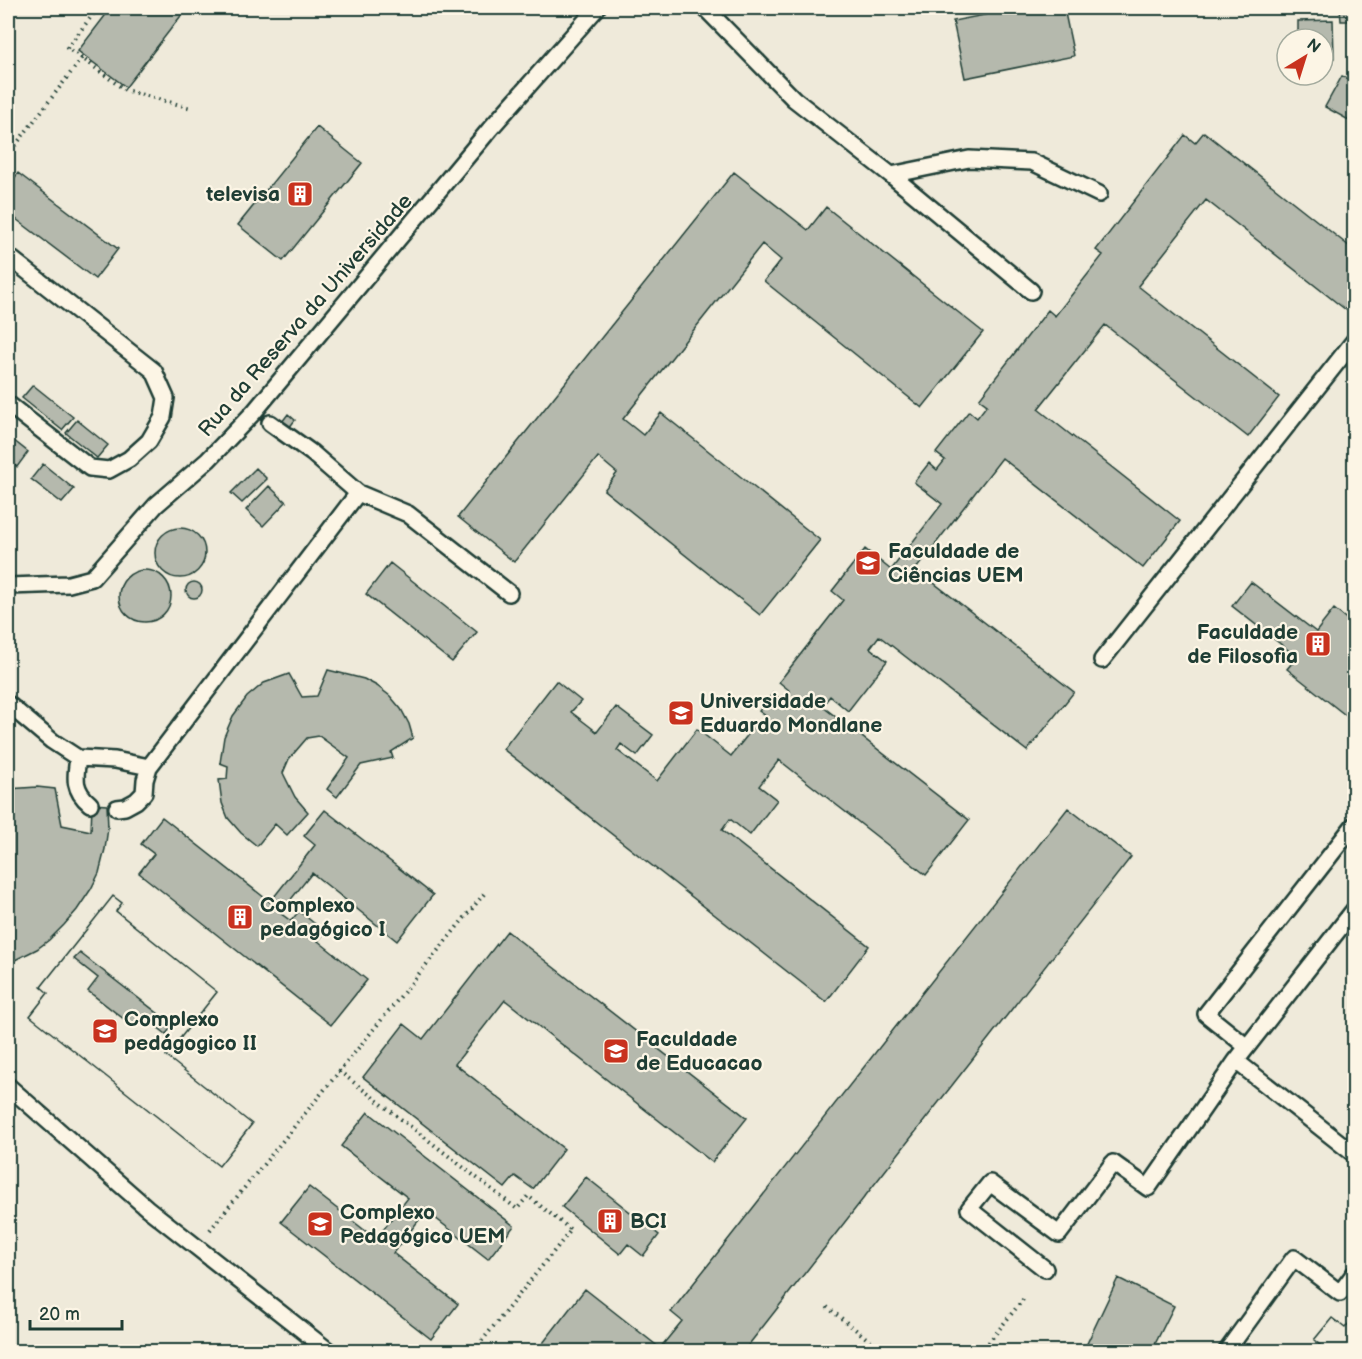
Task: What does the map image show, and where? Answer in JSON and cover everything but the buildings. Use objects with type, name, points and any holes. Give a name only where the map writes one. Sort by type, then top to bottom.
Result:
[{"type":"lane","name":"Rua da Reserva da Universidade","points":[[8,586],[69,584],[93,578],[156,505],[208,460],[254,412],[490,129],[597,8]]},
{"type":"lane","points":[[705,8],[794,99],[891,175],[1031,291]]},
{"type":"lane","points":[[891,175],[969,159],[1032,162],[1099,194]]},
{"type":"lane","points":[[8,256],[154,371],[166,398],[163,417],[149,441],[129,459],[109,470],[90,468],[8,404]]},
{"type":"lane","points":[[1102,660],[1354,341]]},
{"type":"lane","points":[[1337,364],[1354,361]]},
{"type":"lane","points":[[270,423],[312,453],[358,493],[408,514],[509,593]]},
{"type":"lane","points":[[117,808],[125,807],[136,801],[144,793],[149,767],[358,493]]},
{"type":"lane","points":[[8,704],[52,741],[78,758],[116,760],[149,767]]},
{"type":"lane","points":[[78,758],[76,783],[80,796],[90,804]]},
{"type":"lane","points":[[1247,1047],[1206,1014],[1354,825]]},
{"type":"lane","points":[[1045,1269],[969,1209],[990,1183],[1059,1234],[1113,1163],[1148,1188],[1236,1061],[1354,910]]},
{"type":"lane","points":[[1236,1061],[1354,1154]]},
{"type":"lane","points":[[8,1086],[147,1208],[330,1352]]},
{"type":"lane","points":[[1226,1352],[1294,1258],[1340,1293],[1354,1274]]},
{"type":"path","points":[[98,8],[67,48],[125,90],[191,108]]},
{"type":"path","points":[[8,155],[82,58]]},
{"type":"path","points":[[196,1247],[484,894]]},
{"type":"path","points":[[339,1071],[518,1209],[528,1196],[571,1230],[473,1352]]},
{"type":"path","points":[[981,1352],[1025,1297]]},
{"type":"path","points":[[827,1307],[884,1352]]},
{"type":"place","name":"televisa","points":[[300,194]]},
{"type":"place","name":"Faculdade de Ciências UEM","points":[[868,563]]},
{"type":"place","name":"Faculdade de Filosofia","points":[[1318,644]]},
{"type":"place","name":"Universidade Eduardo Mondlane","points":[[681,713]]},
{"type":"place","name":"Complexo pedagógico I","points":[[240,917]]},
{"type":"place","name":"Complexo pedágogico II","points":[[105,1031]]},
{"type":"place","name":"Faculdade de Educacao","points":[[616,1051]]},
{"type":"place","name":"BCI","points":[[610,1221]]},
{"type":"place","name":"Complexo Pedagógico UEM","points":[[320,1224]]}]
